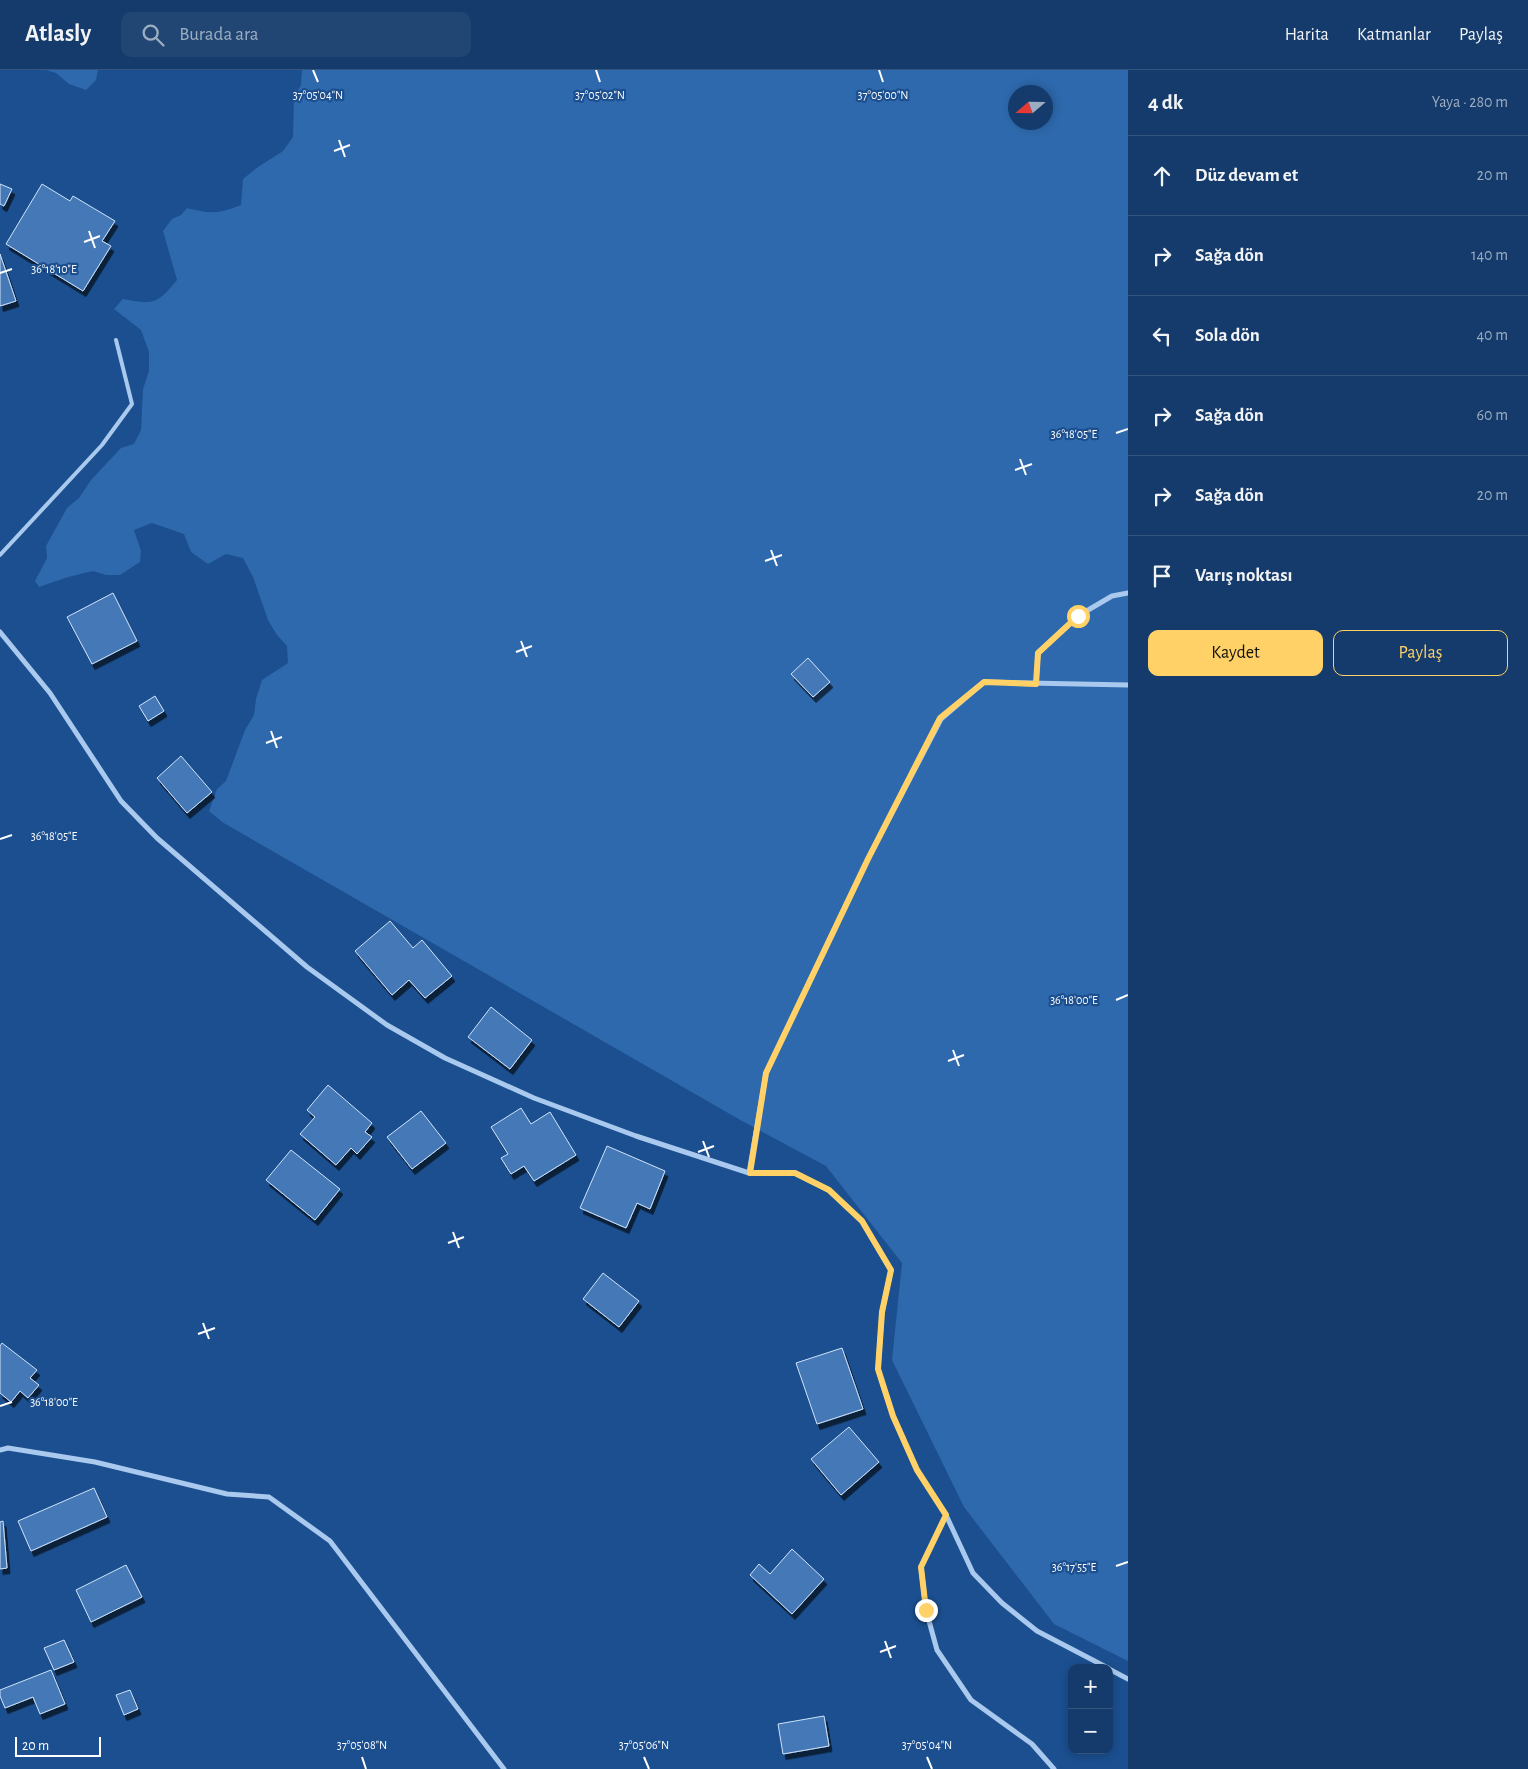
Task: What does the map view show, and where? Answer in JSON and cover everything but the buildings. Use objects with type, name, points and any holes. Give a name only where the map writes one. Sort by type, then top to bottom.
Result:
[{"type":"street","points":[[1036,684],[1038,653],[1078,616],[1112,596],[1128,593]]},
{"type":"street","points":[[0,632],[50,693],[121,801],[157,838],[306,967],[387,1025],[445,1058],[543,1101],[636,1136],[750,1173],[795,1173],[829,1190],[862,1221],[891,1270],[882,1312],[878,1369],[893,1416],[917,1470],[946,1515],[973,1573],[1002,1603],[1037,1631],[1100,1664]]},
{"type":"street","points":[[750,1173],[766,1073],[868,859],[940,718],[984,682],[1128,685]]},
{"type":"street","points":[[0,1450],[8,1448],[95,1462],[227,1494],[269,1497],[330,1541],[504,1769]]},
{"type":"street","points":[[946,1515],[921,1567],[926,1610],[937,1650],[971,1700],[1032,1744],[1054,1769]]},
{"type":"street","points":[[1113,1671],[1128,1679]]},
{"type":"lane","points":[[0,555],[102,445],[132,404],[116,340]]},
{"type":"shaded area","points":[[46,70],[98,70],[96,80],[86,90],[69,84],[56,73]]},
{"type":"shaded area","points":[[302,70],[1128,70],[1128,1661],[1054,1624],[964,1507],[892,1360],[902,1263],[826,1166],[742,1121],[222,822],[209,811],[217,789],[226,781],[245,730],[254,715],[256,699],[262,680],[288,663],[287,646],[277,635],[268,620],[253,577],[243,558],[226,554],[208,564],[191,552],[184,534],[152,523],[134,530],[141,551],[140,562],[120,575],[106,575],[93,571],[39,587],[35,581],[47,558],[46,546],[67,508],[79,498],[91,480],[121,448],[134,444],[141,430],[143,389],[149,371],[149,352],[141,330],[114,309],[123,299],[142,302],[154,301],[164,294],[177,280],[163,231],[172,219],[181,215],[187,208],[214,212],[241,205],[243,179],[283,151],[293,137],[294,97],[301,85]]},
{"type":"route","points":[[926,1610],[921,1567],[946,1515],[917,1470],[893,1416],[878,1369],[882,1312],[891,1270],[862,1221],[829,1190],[795,1173],[750,1173],[766,1073],[868,859],[940,718],[984,682],[1036,684],[1038,653],[1078,616]]}]
